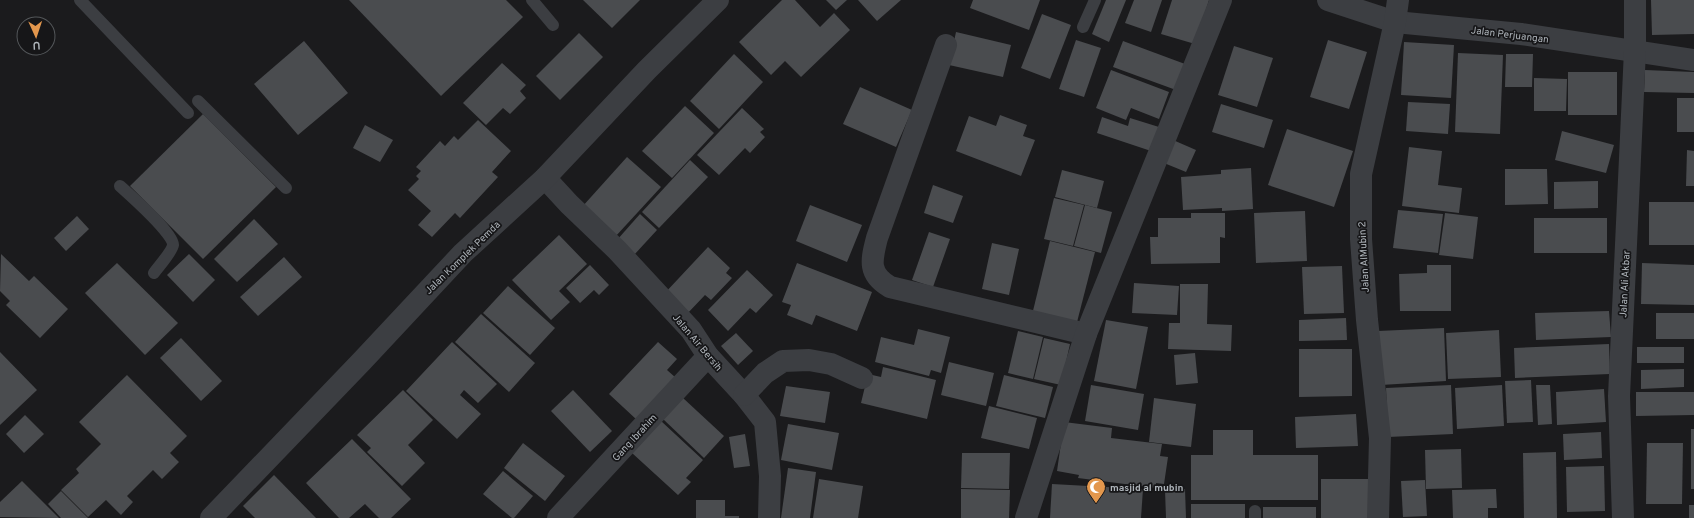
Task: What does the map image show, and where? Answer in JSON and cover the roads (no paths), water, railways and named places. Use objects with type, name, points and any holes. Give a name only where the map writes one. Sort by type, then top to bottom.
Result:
[{"type":"street","name":"Jalan Komplek Pemda","points":[[211,518],[362,361],[463,253],[545,178],[647,70],[718,0]]},
{"type":"street","points":[[1026,518],[1086,334],[1221,0]]},
{"type":"street","name":"Jalan Perjuangan","points":[[1328,0],[1395,22],[1521,34],[1694,60]]},
{"type":"street","name":"Jalan AlMubin 2","points":[[1378,518],[1380,438],[1367,320],[1362,247],[1361,174],[1395,22],[1398,0]]},
{"type":"street","name":"Jalan Ali Akbar","points":[[1623,518],[1619,396],[1635,50],[1635,0]]},
{"type":"street","points":[[946,45],[877,238],[872,255],[873,271],[880,281],[890,287],[1086,334]]},
{"type":"street","name":"Jalan Air Bersih","points":[[545,178],[569,204],[617,250],[691,330],[708,356],[744,395],[764,422],[770,476],[769,518]]},
{"type":"street","name":"Gang Ibrahim","points":[[558,518],[708,356]]},
{"type":"street","points":[[744,395],[765,372],[783,362],[809,360],[831,364],[862,378]]},
{"type":"lane","points":[[80,0],[188,113]]},
{"type":"lane","points":[[532,0],[553,25]]},
{"type":"lane","points":[[1083,27],[1095,0]]},
{"type":"lane","points":[[198,101],[286,188]]},
{"type":"lane","points":[[120,186],[165,230],[172,239],[173,245],[171,250],[154,273]]},
{"type":"place","name":"masjid al mubin","points":[[1096,504]]}]
